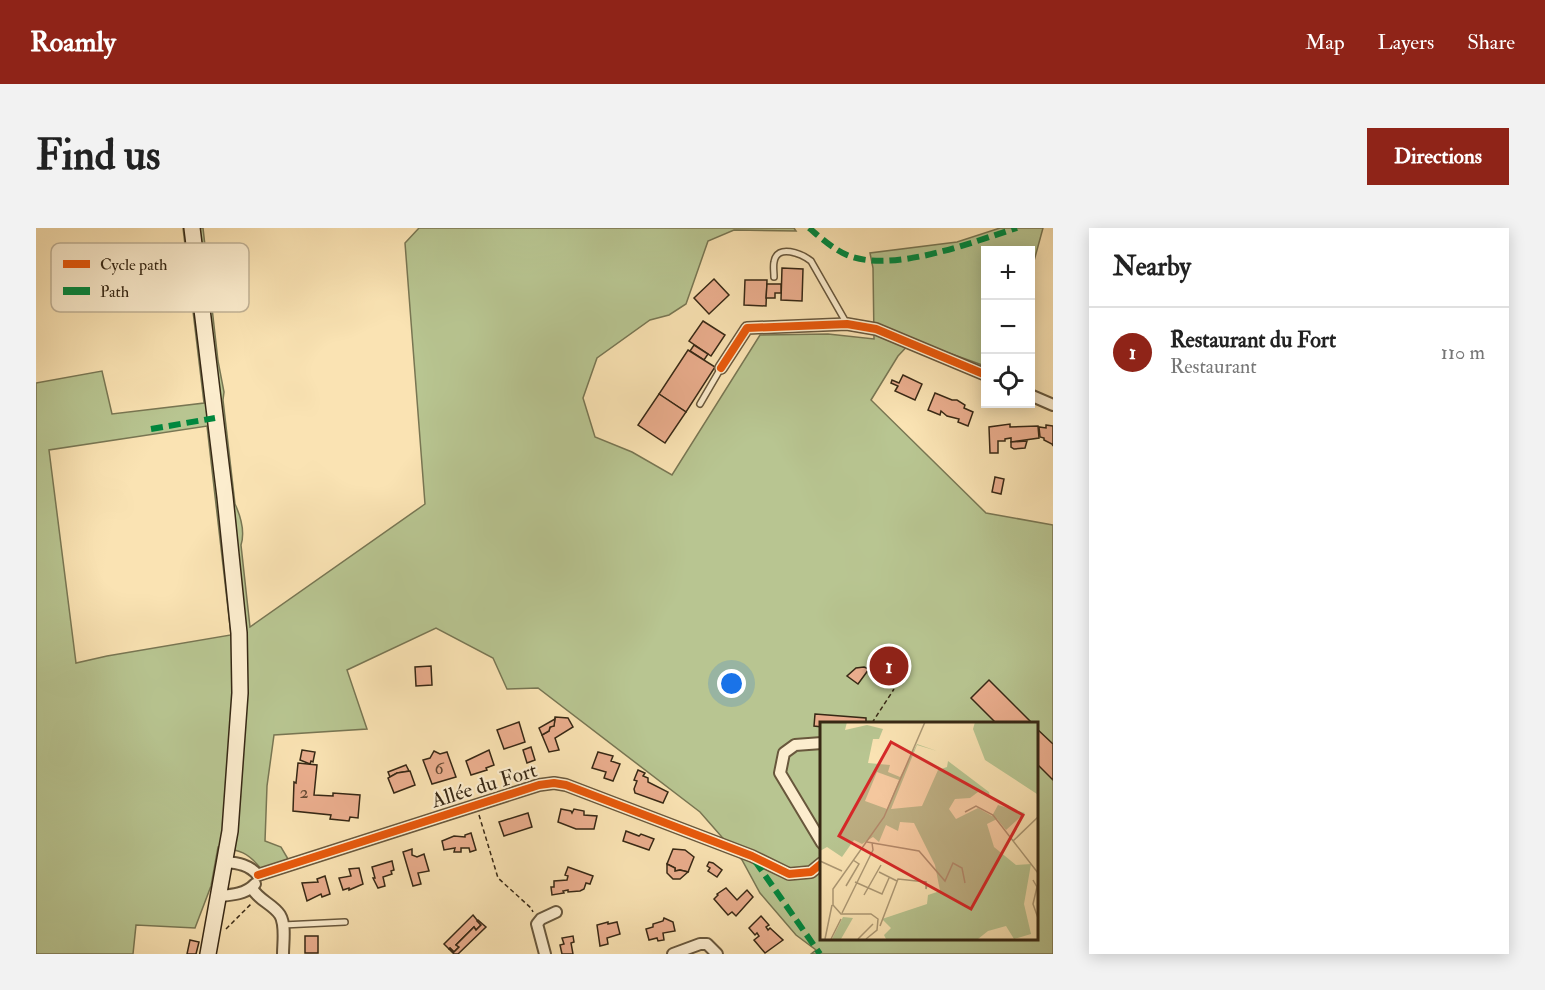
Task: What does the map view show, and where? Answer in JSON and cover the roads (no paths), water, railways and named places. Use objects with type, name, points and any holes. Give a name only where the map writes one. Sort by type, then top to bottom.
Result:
[{"type":"main road","points":[[192,228],[194,243]]},
{"type":"main road","points":[[202,312],[239,633],[240,693],[230,831],[208,954]]},
{"type":"street","points":[[722,368],[747,328],[847,324],[876,329],[981,373]]},
{"type":"street","points":[[1035,397],[1053,405]]},
{"type":"street","points":[[820,742],[795,745],[784,753],[780,773],[820,840]]},
{"type":"street","name":"Allée du Fort","points":[[258,875],[539,785],[554,783],[566,785],[752,856],[789,873],[811,873],[820,865]]},
{"type":"street","points":[[225,862],[239,863],[252,868],[258,875],[255,892]]},
{"type":"street","points":[[219,896],[255,892],[280,915],[283,925],[283,954]]},
{"type":"street","points":[[545,954],[537,924],[541,919],[556,912]]},
{"type":"street","points":[[673,954],[700,944],[707,944],[717,954]]},
{"type":"lane","points":[[774,277],[774,261],[781,253],[786,251],[804,255],[811,261],[847,324]]},
{"type":"lane","points":[[700,404],[722,368]]},
{"type":"lane","points":[[283,925],[345,922]]},
{"type":"place","name":"Restaurant du Fort","points":[[889,666]]}]
